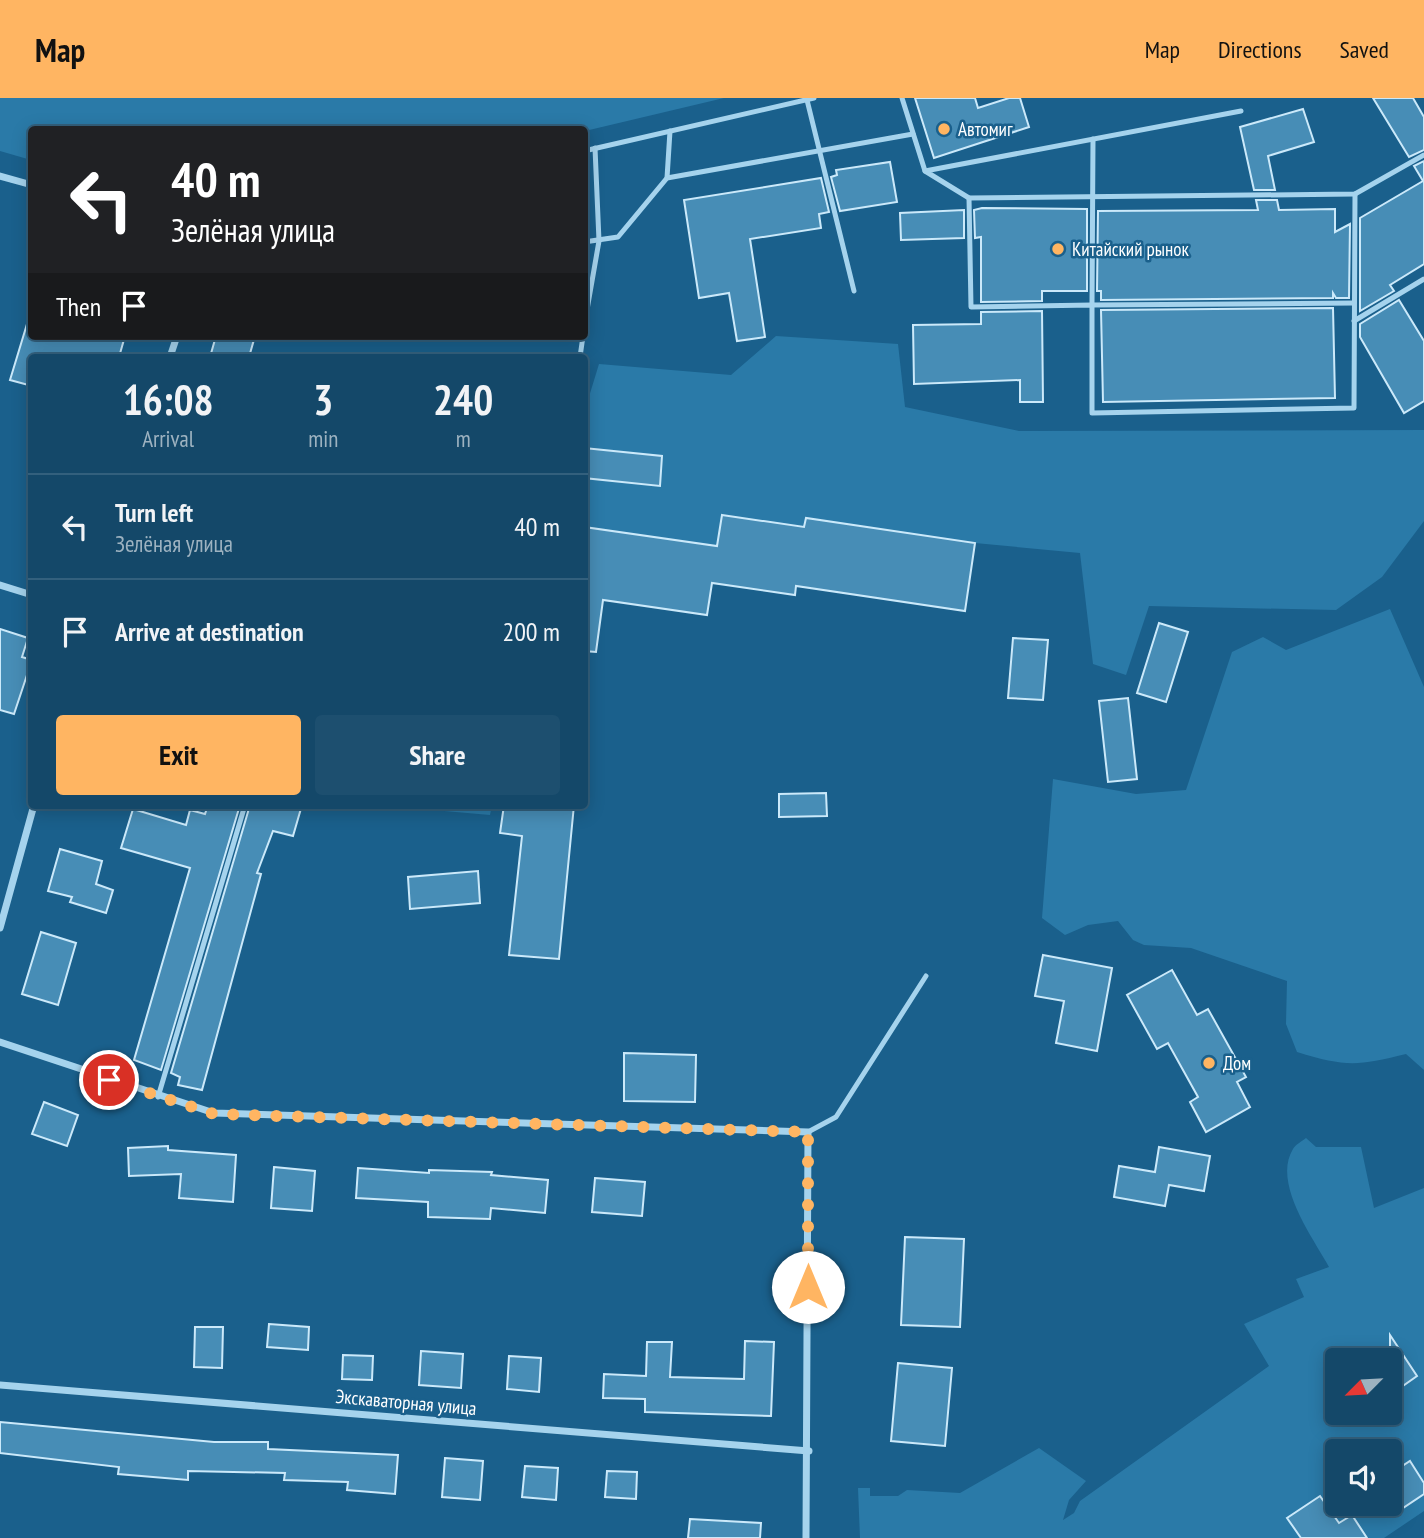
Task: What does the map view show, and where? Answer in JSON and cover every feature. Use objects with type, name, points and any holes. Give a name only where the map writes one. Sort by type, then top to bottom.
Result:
[{"type":"street","points":[[0,176],[28,184]]},
{"type":"street","points":[[0,585],[28,594]]},
{"type":"street","points":[[0,928],[33,809]]},
{"type":"street","points":[[0,1042],[214,1114],[808,1132],[809,1451],[806,1538]]},
{"type":"street","name":"Экскаваторная улица","points":[[0,1385],[809,1451]]},
{"type":"lane","points":[[902,98],[925,171],[969,198],[1355,194],[1424,155]]},
{"type":"lane","points":[[588,150],[811,99],[819,150],[854,291]]},
{"type":"lane","points":[[925,171],[1241,111]]},
{"type":"lane","points":[[588,242],[618,237],[667,178],[670,131]]},
{"type":"lane","points":[[667,178],[913,134]]},
{"type":"lane","points":[[1093,139],[1092,413],[1354,408],[1355,194]]},
{"type":"lane","points":[[588,304],[599,241],[595,148]]},
{"type":"lane","points":[[969,198],[971,307],[1354,303]]},
{"type":"lane","points":[[1354,321],[1424,279]]},
{"type":"lane","points":[[158,1097],[244,809]]},
{"type":"lane","points":[[808,1132],[836,1117],[926,976]]},
{"type":"shaded area","points":[[0,98],[724,98],[588,130],[588,126],[28,126],[28,159],[0,151]]},
{"type":"shaded area","points":[[776,336],[898,344],[905,407],[1019,431],[1424,430],[1424,521],[1382,577],[1336,610],[1149,606],[1126,675],[1093,664],[1080,553],[975,543],[806,518],[804,527],[717,546],[588,527],[588,400],[599,364],[731,375]]},
{"type":"shaded area","points":[[1390,609],[1424,687],[1424,1070],[1406,1054],[1352,1063],[1297,1052],[1286,1024],[1287,981],[1191,948],[1144,945],[1133,940],[1118,921],[1088,925],[1065,935],[1042,918],[1053,779],[1136,794],[1186,790],[1232,652],[1263,637],[1286,650]]},
{"type":"shaded area","points":[[433,809],[491,809],[490,815]]},
{"type":"shaded area","points":[[1306,1138],[1316,1147],[1361,1147],[1374,1208],[1424,1188],[1424,1511],[1384,1538],[860,1538],[858,1488],[870,1488],[870,1496],[898,1496],[907,1490],[960,1493],[1039,1448],[1086,1481],[1069,1500],[1063,1520],[1074,1513],[1080,1501],[1269,1366],[1244,1324],[1304,1297],[1296,1279],[1329,1267],[1305,1226],[1291,1194],[1288,1163],[1297,1145]]},
{"type":"building","points":[[915,98],[975,98],[978,108],[1009,98],[1020,98],[1029,127],[934,158]]},
{"type":"building","points":[[1373,98],[1413,98],[1424,117],[1424,150],[1409,157]]},
{"type":"building","points":[[1303,109],[1314,142],[1268,156],[1275,190],[1254,190],[1240,127]]},
{"type":"building","points":[[1424,161],[1424,264],[1390,285],[1394,291],[1360,311],[1360,218],[1423,181],[1414,166]]},
{"type":"building","points":[[890,162],[897,202],[840,211],[831,177],[837,175],[836,170]]},
{"type":"building","points":[[821,178],[829,212],[819,214],[821,228],[750,239],[765,337],[737,341],[729,293],[699,298],[684,200]]},
{"type":"building","points":[[1256,200],[1277,200],[1279,210],[1335,209],[1335,232],[1350,224],[1349,298],[1336,298],[1333,293],[1333,298],[1101,300],[1101,291],[1097,291],[1098,211],[1258,210]]},
{"type":"building","points":[[1087,209],[1087,291],[1042,291],[1042,301],[981,302],[981,237],[975,238],[974,210]]},
{"type":"building","points":[[964,210],[964,238],[901,240],[900,213]]},
{"type":"building","points":[[1399,300],[1424,341],[1424,401],[1404,413],[1360,337],[1360,324]]},
{"type":"building","points":[[1333,308],[1335,398],[1103,402],[1101,310]]},
{"type":"building","points":[[1042,311],[1043,402],[1020,402],[1020,380],[914,384],[913,325],[981,324],[981,312]]},
{"type":"building","points":[[27,324],[28,340],[124,340],[120,354],[28,354],[28,385],[10,380]]},
{"type":"building","points":[[215,340],[254,340],[250,354],[211,354]]},
{"type":"building","points":[[588,448],[662,456],[660,486],[588,478]]},
{"type":"building","points":[[722,515],[804,527],[806,518],[975,543],[965,611],[796,586],[795,595],[712,583],[707,615],[603,600],[596,652],[588,651],[588,528],[717,546]]},
{"type":"building","points":[[1159,623],[1188,632],[1166,702],[1137,693]]},
{"type":"building","points":[[0,629],[28,638],[22,657],[28,659],[28,672],[14,714],[0,710]]},
{"type":"building","points":[[1013,638],[1048,640],[1043,700],[1008,698]]},
{"type":"building","points":[[1128,698],[1137,779],[1108,782],[1099,701]]},
{"type":"building","points":[[826,793],[827,816],[779,817],[779,794]]},
{"type":"building","points":[[133,809],[186,825],[190,810],[205,814],[207,809],[239,809],[161,1070],[134,1060],[190,868],[121,848]]},
{"type":"building","points":[[249,809],[301,809],[293,836],[273,831],[257,873],[261,874],[202,1090],[178,1085],[180,1077],[171,1073]]},
{"type":"building","points":[[503,809],[574,809],[559,959],[509,955],[522,836],[500,833]]},
{"type":"building","points":[[60,849],[102,861],[96,884],[113,890],[106,913],[70,902],[72,897],[48,891]]},
{"type":"building","points":[[478,871],[480,903],[410,909],[408,877]]},
{"type":"building","points":[[41,932],[76,943],[58,1005],[22,994]]},
{"type":"building","points":[[1043,955],[1112,968],[1097,1051],[1056,1043],[1064,1001],[1035,996]]},
{"type":"building","name":"Дом","points":[[1172,970],[1197,1015],[1208,1009],[1246,1077],[1237,1082],[1250,1107],[1206,1132],[1190,1102],[1198,1097],[1168,1043],[1157,1049],[1127,995]]},
{"type":"building","points":[[624,1053],[696,1055],[695,1102],[624,1101]]},
{"type":"building","points":[[44,1102],[78,1115],[67,1146],[32,1134]]},
{"type":"building","points":[[168,1146],[168,1150],[236,1155],[233,1202],[179,1198],[181,1174],[129,1176],[128,1148]]},
{"type":"building","points":[[1159,1147],[1210,1156],[1204,1191],[1169,1185],[1165,1206],[1114,1197],[1119,1166],[1155,1172]]},
{"type":"building","points":[[274,1167],[315,1171],[312,1211],[271,1208]]},
{"type":"building","points":[[358,1168],[429,1173],[429,1170],[492,1172],[491,1175],[548,1180],[545,1213],[491,1208],[490,1219],[428,1217],[428,1202],[356,1198]]},
{"type":"building","points":[[595,1178],[645,1182],[642,1216],[592,1212]]},
{"type":"building","points":[[905,1237],[964,1239],[960,1327],[901,1325]]},
{"type":"building","points":[[269,1324],[309,1327],[308,1350],[267,1347]]},
{"type":"building","points":[[195,1327],[223,1327],[222,1368],[194,1367]]},
{"type":"building","points":[[1390,1335],[1399,1348],[1390,1348]]},
{"type":"building","points":[[745,1341],[774,1342],[771,1416],[645,1412],[645,1399],[603,1398],[604,1374],[646,1376],[647,1342],[672,1342],[670,1377],[744,1379]]},
{"type":"building","points":[[421,1351],[463,1354],[461,1388],[419,1385]]},
{"type":"building","points":[[1402,1353],[1417,1376],[1402,1387]]},
{"type":"building","points":[[343,1355],[373,1356],[372,1380],[342,1379]]},
{"type":"building","points":[[509,1356],[541,1358],[539,1392],[507,1389]]},
{"type":"building","points":[[898,1363],[952,1368],[945,1446],[891,1441]]},
{"type":"building","points":[[0,1422],[214,1442],[268,1442],[268,1449],[398,1455],[395,1494],[347,1490],[348,1482],[284,1480],[285,1473],[188,1471],[188,1480],[118,1474],[119,1467],[0,1453]]},
{"type":"building","points":[[445,1458],[483,1461],[480,1500],[442,1497]]},
{"type":"building","points":[[1410,1461],[1424,1483],[1424,1494],[1402,1509],[1402,1466]]},
{"type":"building","points":[[525,1466],[558,1468],[556,1500],[522,1497]]},
{"type":"building","points":[[607,1471],[637,1472],[636,1499],[605,1497]]},
{"type":"building","points":[[1320,1496],[1325,1503],[1325,1516],[1334,1516],[1339,1523],[1353,1516],[1367,1538],[1301,1538],[1287,1518]]},
{"type":"building","points":[[690,1519],[761,1523],[760,1538],[688,1538]]},
{"type":"place","name":"Автомиг","points":[[944,129]]},
{"type":"place","name":"Китайский рынок","points":[[1058,249]]},
{"type":"place","name":"Дом","points":[[1209,1063]]},
{"type":"route","points":[[109,1080],[214,1114],[808,1132],[808,1287]]}]
